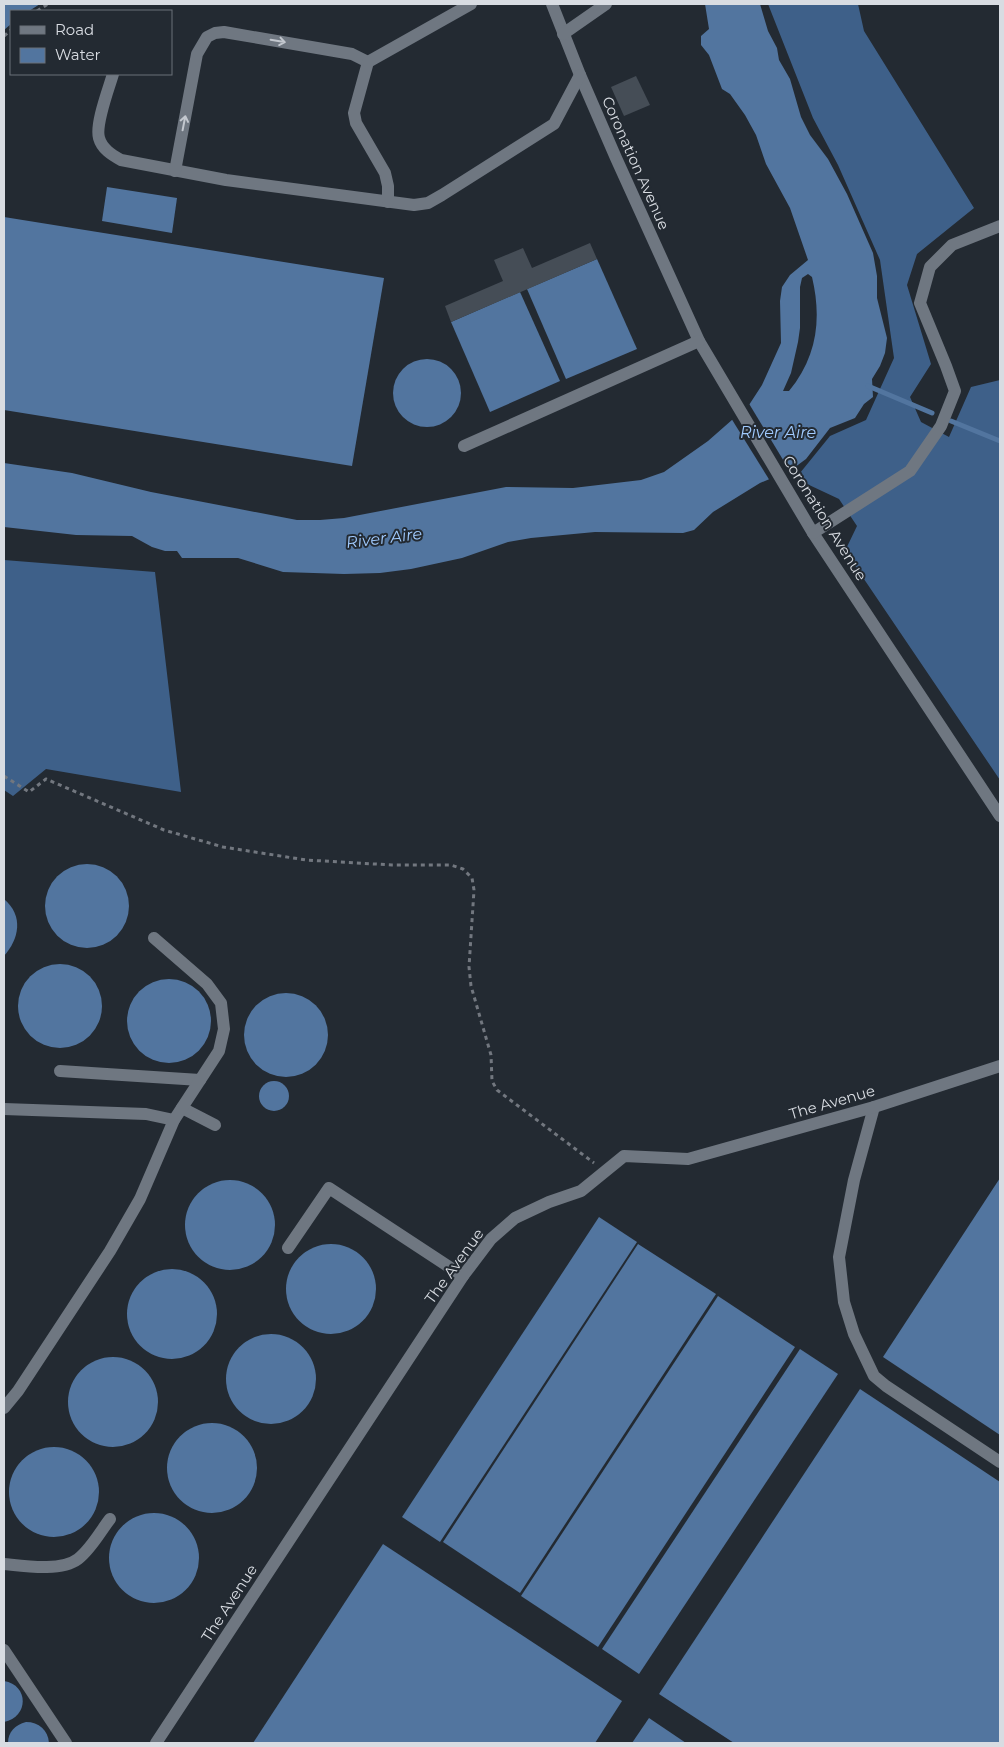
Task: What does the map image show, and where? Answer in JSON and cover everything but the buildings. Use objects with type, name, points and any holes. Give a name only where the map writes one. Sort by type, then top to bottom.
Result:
[{"type":"street","points":[[388,202],[388,186],[385,173],[356,123],[354,113],[368,62],[464,6],[471,4]]},
{"type":"street","name":"Coronation Avenue","points":[[552,4],[580,75],[661,260],[699,341],[813,533],[1000,816]]},
{"type":"street","points":[[563,34],[606,4]]},
{"type":"street","points":[[175,171],[197,54],[207,37],[215,33],[244,35],[352,54],[368,62]]},
{"type":"street","points":[[113,75],[101,116],[99,137],[104,147],[121,160],[226,180],[414,205],[428,202],[554,124],[580,75]]},
{"type":"street","points":[[813,533],[910,471],[941,426],[955,392],[920,302],[930,267],[952,245],[1000,226]]},
{"type":"street","points":[[464,446],[699,341]]},
{"type":"street","points":[[4,1408],[18,1391],[110,1251],[140,1199],[174,1120],[219,1051],[224,1029],[221,1003],[207,984],[154,938]]},
{"type":"street","name":"The Avenue","points":[[156,1743],[463,1276],[491,1239],[516,1218],[549,1202],[581,1191],[624,1156],[688,1159],[874,1107],[1000,1066]]},
{"type":"street","points":[[60,1070],[200,1080]]},
{"type":"street","points":[[874,1107],[854,1180],[839,1257],[844,1302],[854,1334],[874,1376],[1000,1462]]},
{"type":"street","points":[[182,1108],[215,1125]]},
{"type":"street","points":[[4,1109],[146,1114],[174,1120]]},
{"type":"street","points":[[288,1248],[329,1188],[463,1276]]},
{"type":"street","points":[[4,1564],[56,1567],[76,1561],[110,1519]]},
{"type":"street","points":[[4,1650],[66,1743]]},
{"type":"path","points":[[4,776],[29,792],[46,779],[164,830],[223,847],[306,860],[451,866],[463,869],[472,878],[474,890],[469,967],[471,986],[491,1055],[492,1081],[498,1090],[606,1171]]},
{"type":"shaded area","points":[[768,4],[858,4],[864,31],[974,208],[917,254],[907,285],[931,364],[910,397],[921,422],[949,437],[971,387],[1000,380],[1000,780],[845,551],[857,526],[839,499],[807,484],[800,473],[830,436],[866,420],[894,358],[880,260],[838,165],[813,118]]},
{"type":"shaded area","points":[[4,560],[155,572],[181,792],[46,769],[13,796],[4,790]]},
{"type":"water","points":[[4,4],[40,4],[31,10],[10,10],[10,25],[4,30]]},
{"type":"water","name":"River Aire","points":[[705,4],[760,4],[768,31],[777,48],[779,60],[790,79],[801,117],[810,135],[828,159],[847,194],[873,253],[877,276],[877,298],[887,338],[885,353],[872,379],[873,397],[864,404],[855,418],[830,428],[806,459],[791,470],[760,483],[713,512],[694,530],[683,533],[595,532],[531,538],[508,542],[462,558],[411,569],[380,573],[283,572],[238,558],[182,558],[177,551],[165,551],[152,547],[132,536],[76,535],[4,527],[4,463],[72,473],[151,492],[297,520],[320,520],[344,518],[506,487],[573,488],[641,480],[664,472],[708,441],[749,405],[762,385],[781,343],[780,301],[782,287],[790,275],[808,260],[790,208],[766,164],[756,135],[730,94],[722,89],[709,55],[701,45],[701,36],[709,29]],"holes":[[[808,274],[812,277],[817,308],[815,337],[806,365],[789,391],[783,391],[791,373],[798,342],[802,278]]]},
{"type":"water","points":[[107,187],[177,198],[172,233],[102,221]]},
{"type":"water","points":[[4,217],[384,278],[352,466],[4,410]]},
{"type":"water","points":[[597,259],[637,349],[566,379],[527,289]]},
{"type":"water","points":[[520,292],[560,381],[490,412],[451,322]]},
{"type":"water","points":[[427,359],[440,362],[451,369],[458,380],[461,393],[458,406],[451,417],[440,424],[427,427],[414,424],[403,417],[396,406],[393,393],[396,380],[403,369],[414,362]]},
{"type":"water","points":[[79,864],[95,864],[111,871],[122,882],[129,898],[126,922],[117,936],[111,941],[95,948],[79,948],[63,941],[52,930],[45,914],[45,898],[52,882],[63,871]]},
{"type":"water","points":[[4,899],[15,913],[17,928],[13,942],[4,956]]},
{"type":"water","points":[[52,964],[68,964],[84,971],[95,982],[102,998],[99,1022],[90,1036],[84,1041],[68,1048],[52,1048],[36,1041],[25,1030],[18,1014],[18,998],[25,982],[36,971]]},
{"type":"water","points":[[161,979],[177,979],[193,986],[204,997],[211,1013],[208,1037],[199,1051],[193,1056],[177,1063],[161,1063],[145,1056],[134,1045],[127,1029],[127,1013],[134,997],[145,986]]},
{"type":"water","points":[[278,993],[294,993],[310,1000],[321,1011],[328,1027],[325,1051],[316,1065],[310,1070],[294,1077],[278,1077],[262,1070],[251,1059],[244,1043],[244,1027],[251,1011],[262,1000]]},
{"type":"water","points":[[274,1081],[285,1085],[289,1096],[285,1107],[274,1111],[263,1107],[259,1096],[263,1085]]},
{"type":"water","points":[[1000,1178],[1000,1435],[883,1357]]},
{"type":"water","points":[[230,1180],[247,1184],[262,1193],[271,1208],[275,1225],[271,1242],[262,1257],[247,1266],[230,1270],[213,1266],[198,1257],[189,1242],[185,1225],[189,1208],[198,1193],[213,1184]]},
{"type":"water","points":[[599,1217],[637,1242],[440,1542],[402,1517]]},
{"type":"water","points":[[331,1244],[348,1248],[363,1257],[372,1272],[376,1289],[372,1306],[363,1321],[348,1330],[331,1334],[314,1330],[299,1321],[290,1306],[286,1289],[290,1272],[299,1257],[314,1248]]},
{"type":"water","points":[[638,1244],[716,1294],[520,1593],[443,1542]]},
{"type":"water","points":[[172,1269],[189,1273],[204,1282],[213,1297],[217,1314],[213,1331],[204,1346],[189,1355],[172,1359],[155,1355],[140,1346],[131,1331],[127,1314],[131,1297],[140,1282],[155,1273]]},
{"type":"water","points":[[718,1296],[795,1347],[598,1647],[521,1596]]},
{"type":"water","points":[[271,1334],[288,1338],[303,1347],[312,1362],[316,1379],[312,1396],[303,1411],[288,1420],[271,1424],[254,1420],[239,1411],[230,1396],[226,1379],[230,1362],[239,1347],[254,1338]]},
{"type":"water","points":[[800,1349],[838,1374],[639,1674],[602,1649]]},
{"type":"water","points":[[113,1357],[130,1361],[145,1370],[154,1385],[158,1402],[154,1419],[145,1434],[130,1443],[113,1447],[96,1443],[81,1434],[72,1419],[68,1402],[72,1385],[81,1370],[96,1361]]},
{"type":"water","points":[[860,1389],[1000,1482],[1000,1743],[734,1743],[659,1694]]},
{"type":"water","points":[[212,1423],[229,1427],[244,1436],[253,1451],[257,1468],[253,1485],[244,1500],[229,1509],[212,1513],[195,1509],[180,1500],[171,1485],[167,1468],[171,1451],[180,1436],[195,1427]]},
{"type":"water","points":[[54,1447],[71,1451],[86,1460],[95,1475],[99,1492],[95,1509],[86,1524],[71,1533],[54,1537],[37,1533],[22,1524],[13,1509],[9,1492],[13,1475],[22,1460],[37,1451]]},
{"type":"water","points":[[154,1513],[171,1517],[186,1526],[195,1541],[199,1558],[195,1575],[186,1590],[171,1599],[154,1603],[137,1599],[122,1590],[113,1575],[109,1558],[113,1541],[122,1526],[137,1517]]},
{"type":"water","points":[[383,1544],[622,1701],[595,1743],[253,1743]]},
{"type":"water","points":[[4,1681],[18,1688],[22,1694],[23,1701],[22,1708],[18,1714],[4,1722]]},
{"type":"water","points":[[649,1718],[686,1743],[632,1743]]},
{"type":"water","points":[[26,1722],[39,1725],[47,1734],[49,1743],[8,1743],[9,1736],[13,1730]]},
{"type":"pier","points":[[748,402],[791,473],[770,481],[731,418]]},
{"type":"waterway","points":[[868,386],[932,413]]},
{"type":"waterway","points":[[951,421],[1000,441]]}]
